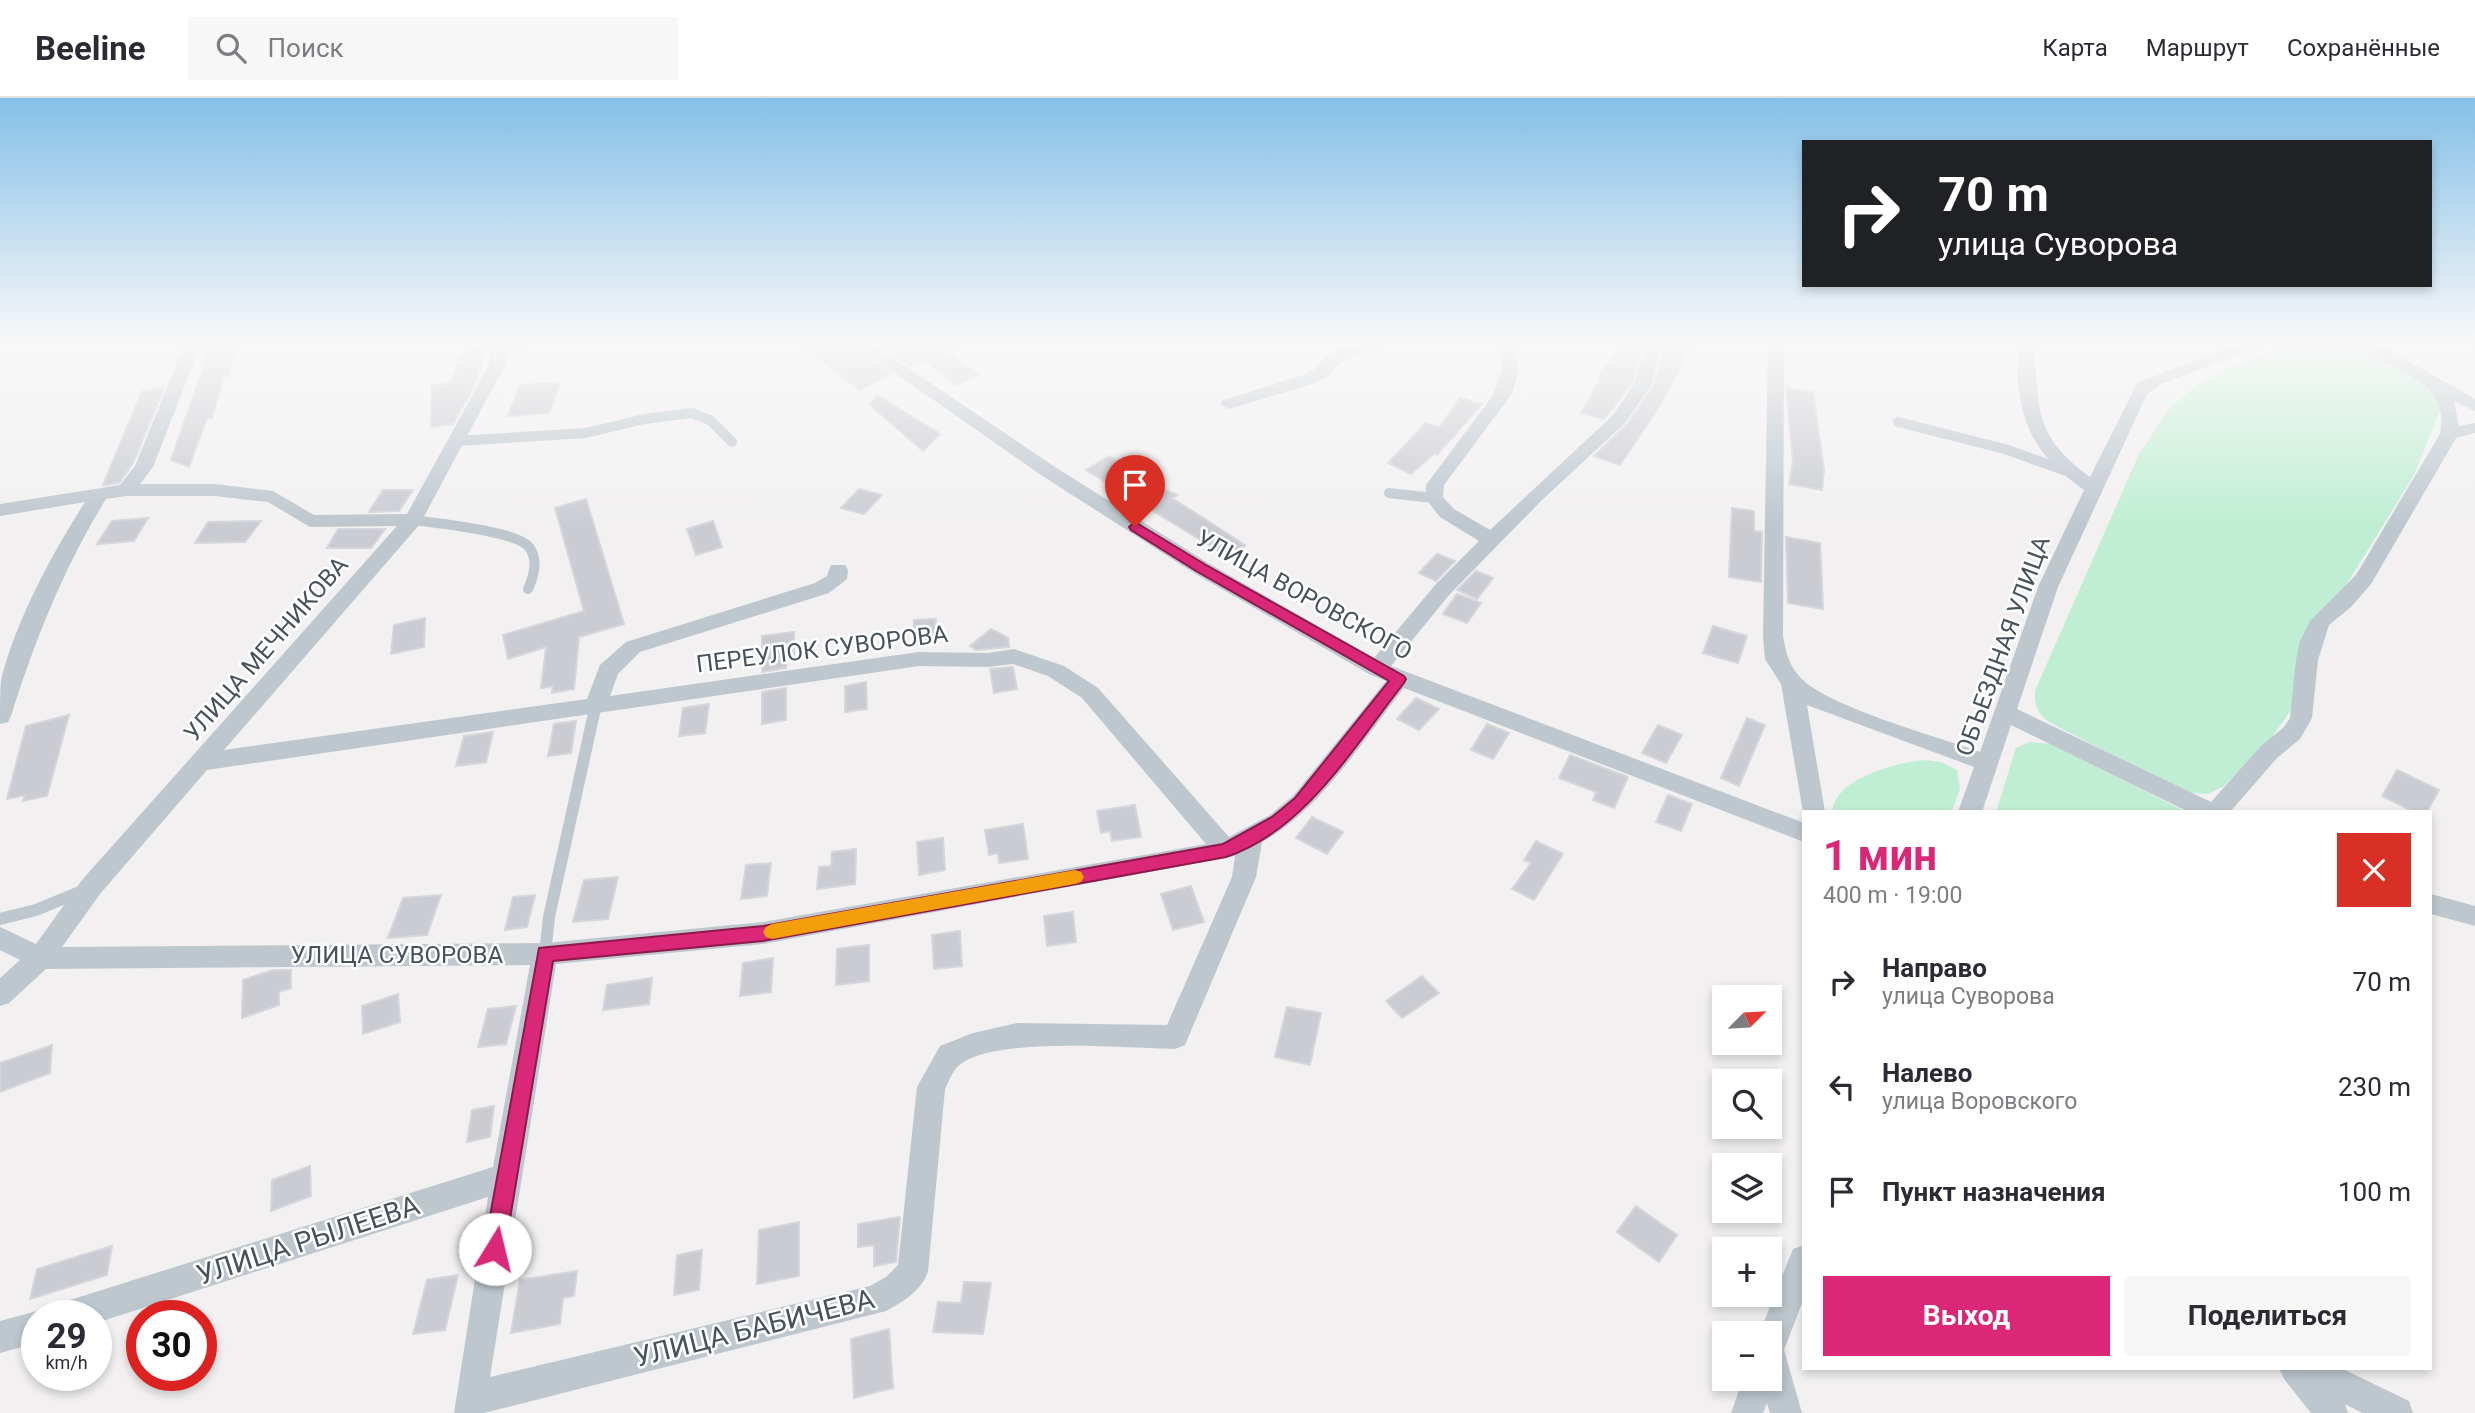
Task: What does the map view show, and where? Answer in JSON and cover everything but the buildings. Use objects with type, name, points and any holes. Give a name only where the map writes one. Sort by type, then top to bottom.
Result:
[{"type":"street","points":[[126,490],[144,467],[170,402]]},
{"type":"street","name":"УЛИЦА МЕЧНИКОВА","points":[[40,958],[91,887],[413,520],[477,402]]},
{"type":"street","name":"УЛИЦА ВОРОВСКОГО","points":[[947,402],[1166,546],[1388,674],[1802,832]]},
{"type":"street","points":[[1229,404],[1234,402]]},
{"type":"street","points":[[1492,540],[1447,513],[1434,498],[1435,485],[1497,402]]},
{"type":"street","name":"УЛИЦА СУВОРОВА","points":[[40,958],[545,954],[763,933],[1239,844],[1278,822],[1301,802],[1443,589],[1535,496],[1619,419],[1630,402]]},
{"type":"street","points":[[1775,402],[1773,636],[1776,659],[1792,683],[1811,698],[1837,710],[1987,763]]},
{"type":"street","points":[[2032,402],[2040,440],[2049,454],[2094,488]]},
{"type":"street","name":"ОБЪЕЗДНАЯ УЛИЦА","points":[[1971,810],[2048,587],[2136,402]]},
{"type":"street","points":[[2216,810],[2269,752],[2292,733],[2301,718],[2307,660],[2311,641],[2320,621],[2344,602],[2364,579],[2449,434],[2452,422],[2445,402]]},
{"type":"street","points":[[2449,434],[2475,428]]},
{"type":"street","points":[[0,510],[126,490],[215,490],[272,497],[310,521],[413,520]]},
{"type":"street","points":[[0,716],[22,646],[76,530],[100,494]]},
{"type":"street","name":"ПЕРЕУЛОК СУВОРОВА","points":[[596,704],[608,670],[634,647],[822,588],[837,579],[838,570]]},
{"type":"street","name":"ПЕРЕУЛОК СУВОРОВА","points":[[202,762],[919,659],[988,660],[1014,656],[1056,671],[1090,693],[1239,844]]},
{"type":"street","points":[[1792,683],[1813,810]]},
{"type":"street","points":[[2005,713],[2210,810]]},
{"type":"street","name":"УЛИЦА БАБИЧЕВА","points":[[545,954],[470,1405],[876,1300],[897,1288],[913,1272],[931,1087],[950,1055],[973,1045],[1017,1035],[1175,1037],[1244,877],[1239,844]]},
{"type":"street","points":[[2432,904],[2475,916]]},
{"type":"street","points":[[0,938],[40,958],[0,995]]},
{"type":"street","name":"УЛИЦА РЫЛЕЕВА","points":[[112,1303],[506,1177]]},
{"type":"street","points":[[1780,1321],[1802,1265]]},
{"type":"street","points":[[0,1337],[21,1331]]},
{"type":"street","points":[[2297,1370],[2332,1413]]},
{"type":"street","points":[[2310,1370],[2397,1413]]},
{"type":"street","points":[[1748,1413],[1755,1391]]},
{"type":"street","points":[[1780,1391],[1786,1413]]},
{"type":"lane","points":[[456,441],[586,433],[644,419],[692,413],[710,421],[732,442]]},
{"type":"lane","points":[[1898,422],[2005,449],[2075,474]]},
{"type":"lane","points":[[1389,493],[1434,498]]},
{"type":"lane","points":[[413,520],[468,527],[524,542],[531,548],[536,563],[536,573],[528,589]]},
{"type":"lane","points":[[545,954],[549,917],[596,704]]},
{"type":"lane","points":[[0,919],[46,906],[91,887]]},
{"type":"green space","points":[[2176,402],[2438,402],[2441,408],[2414,475],[2342,592],[2291,710],[2267,744],[2224,786],[2208,794],[2193,793],[2172,786],[2049,722],[2038,709],[2035,691],[2139,454]]},
{"type":"green space","points":[[2030,742],[2054,744],[2182,810],[1997,810],[2016,748]]},
{"type":"green space","points":[[1924,760],[1941,762],[1957,770],[1960,790],[1952,810],[1833,810],[1836,800],[1855,781],[1898,765]]},
{"type":"slow traffic","points":[[772,932],[1075,877]]},
{"type":"route","points":[[495,1249],[545,954],[763,933],[1226,850],[1278,822],[1301,802],[1399,679],[1201,568],[1135,527]]}]
